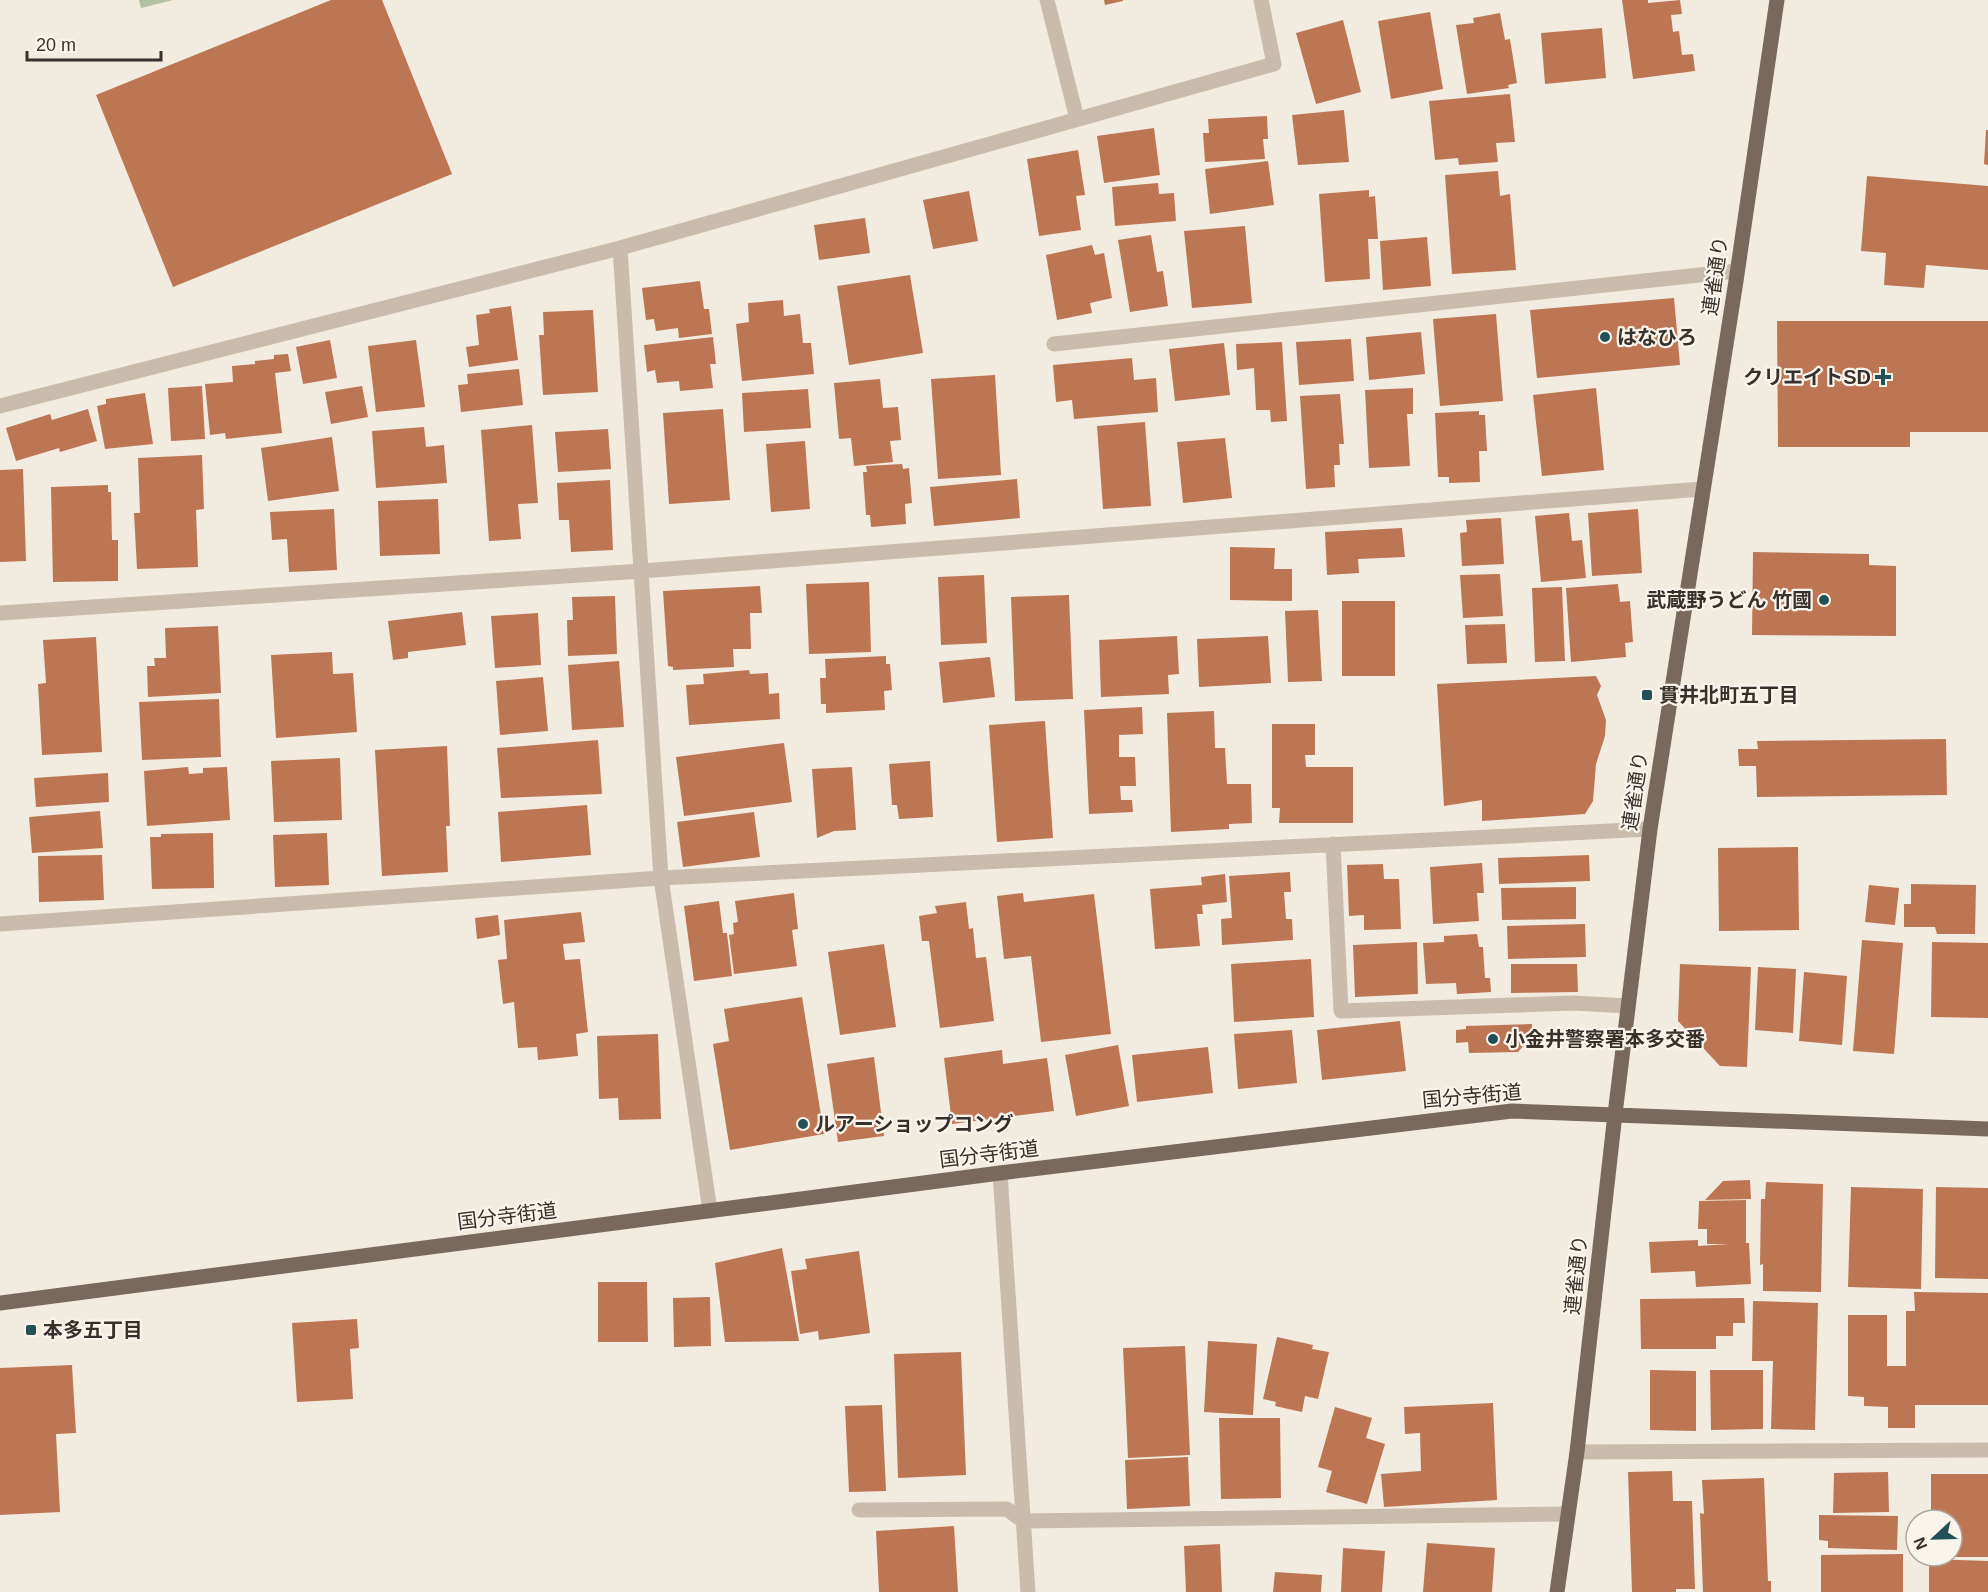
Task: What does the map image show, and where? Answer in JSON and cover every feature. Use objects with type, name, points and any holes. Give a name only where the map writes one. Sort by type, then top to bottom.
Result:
[{"type":"main road","name":"連雀通り","points":[[1557,1592],[1577,1452],[1614,1114],[1650,829],[1777,0]]},
{"type":"main road","name":"国分寺街道","points":[[0,1303],[1000,1173],[1512,1111],[1988,1129]]},
{"type":"street","points":[[1047,0],[1077,119]]},
{"type":"street","points":[[0,406],[620,248],[1274,64],[1261,0]]},
{"type":"street","points":[[620,248],[661,878],[710,1211]]},
{"type":"street","points":[[1054,344],[1737,271]]},
{"type":"street","points":[[0,612],[642,571],[1702,489]]},
{"type":"street","points":[[0,924],[661,878],[1650,829]]},
{"type":"street","points":[[1333,844],[1341,1011],[1573,1003],[1628,1006]]},
{"type":"street","points":[[1000,1173],[1028,1592]]},
{"type":"street","points":[[1577,1452],[1988,1450]]},
{"type":"street","points":[[859,1510],[1006,1509],[1023,1521],[1568,1514]]},
{"type":"green space","points":[[139,0],[173,0],[141,8]]},
{"type":"building","points":[[331,0],[382,0],[452,174],[173,287],[96,95]]},
{"type":"building","points":[[1104,0],[1123,0],[1123,1],[1105,5]]},
{"type":"building","points":[[1622,0],[1648,0],[1648,3],[1680,0],[1682,14],[1671,15],[1673,32],[1679,31],[1682,55],[1693,54],[1695,71],[1633,79]]},
{"type":"building","points":[[1430,12],[1443,89],[1391,99],[1378,21]]},
{"type":"building","points":[[1500,13],[1505,40],[1510,39],[1517,83],[1508,85],[1509,88],[1467,94],[1456,25],[1474,23],[1473,18]]},
{"type":"building","points":[[1343,20],[1361,92],[1316,104],[1296,33]]},
{"type":"building","points":[[1602,28],[1606,78],[1545,84],[1541,33]]},
{"type":"building","points":[[1510,94],[1515,142],[1496,143],[1498,162],[1459,165],[1458,158],[1435,160],[1429,101]]},
{"type":"building","points":[[1344,110],[1349,162],[1298,165],[1292,115]]},
{"type":"building","points":[[1267,116],[1268,139],[1263,139],[1265,159],[1205,162],[1203,133],[1209,133],[1208,119]]},
{"type":"building","points":[[1154,128],[1160,175],[1104,183],[1097,136]]},
{"type":"building","points":[[1986,130],[1988,130],[1988,165],[1984,164]]},
{"type":"building","points":[[1078,150],[1085,195],[1076,196],[1081,230],[1039,236],[1027,159]]},
{"type":"building","points":[[1268,161],[1274,205],[1210,214],[1205,169]]},
{"type":"building","points":[[1498,171],[1500,196],[1510,194],[1516,270],[1452,274],[1445,175]]},
{"type":"building","points":[[1867,176],[1988,186],[1988,270],[1926,265],[1924,288],[1884,285],[1886,253],[1861,251]]},
{"type":"building","points":[[1158,183],[1159,194],[1174,193],[1176,221],[1115,226],[1112,187]]},
{"type":"building","points":[[1369,190],[1369,197],[1375,196],[1378,239],[1368,239],[1370,279],[1325,282],[1319,194]]},
{"type":"building","points":[[969,191],[978,241],[933,249],[923,200]]},
{"type":"building","points":[[865,218],[870,253],[819,260],[814,225]]},
{"type":"building","points":[[1245,226],[1252,303],[1192,308],[1184,231]]},
{"type":"building","points":[[1151,235],[1157,272],[1163,271],[1168,306],[1130,312],[1118,240]]},
{"type":"building","points":[[1427,237],[1431,286],[1383,290],[1380,241]]},
{"type":"building","points":[[1092,245],[1095,255],[1104,253],[1112,298],[1090,303],[1092,313],[1057,320],[1046,255]]},
{"type":"building","points":[[910,275],[923,353],[849,365],[837,286]]},
{"type":"building","points":[[700,281],[704,309],[709,309],[712,334],[679,338],[678,328],[656,331],[654,319],[646,320],[642,288]]},
{"type":"building","name":"はなひろ","points":[[1674,298],[1680,365],[1537,378],[1530,310]]},
{"type":"building","points":[[783,300],[784,316],[800,314],[803,343],[811,343],[814,374],[742,381],[736,324],[749,322],[748,303]]},
{"type":"building","points":[[511,306],[518,360],[469,367],[466,347],[479,345],[476,315],[490,313],[489,309]]},
{"type":"building","points":[[593,310],[598,392],[543,395],[539,335],[544,335],[543,312]]},
{"type":"building","points":[[1496,314],[1503,401],[1440,406],[1433,319]]},
{"type":"building","name":"クリエイトSD","points":[[1777,321],[1988,321],[1988,432],[1910,432],[1910,447],[1778,447]]},
{"type":"building","points":[[1421,332],[1425,374],[1369,380],[1366,337]]},
{"type":"building","points":[[713,337],[716,364],[710,364],[713,388],[680,391],[679,381],[657,383],[655,370],[647,372],[644,345]]},
{"type":"building","points":[[1351,339],[1354,381],[1299,385],[1296,342]]},
{"type":"building","points":[[330,340],[337,378],[303,384],[296,347]]},
{"type":"building","points":[[416,340],[425,407],[376,412],[368,346]]},
{"type":"building","points":[[1282,342],[1287,421],[1271,422],[1270,410],[1256,410],[1254,368],[1237,370],[1236,344]]},
{"type":"building","points":[[1224,343],[1230,395],[1175,401],[1169,349]]},
{"type":"building","points":[[288,354],[291,371],[275,373],[282,433],[226,439],[225,433],[210,435],[205,384],[233,382],[232,366],[255,364],[255,361],[274,359],[274,355]]},
{"type":"building","points":[[1132,358],[1134,380],[1156,378],[1158,412],[1074,419],[1072,400],[1056,402],[1053,365]]},
{"type":"building","points":[[519,369],[523,405],[461,412],[458,385],[468,384],[467,374]]},
{"type":"building","points":[[995,375],[1001,475],[938,479],[931,379]]},
{"type":"building","points":[[880,379],[883,408],[898,407],[901,440],[890,441],[893,462],[854,466],[851,438],[839,439],[834,383]]},
{"type":"building","points":[[202,386],[205,439],[171,441],[168,388]]},
{"type":"building","points":[[362,386],[368,417],[331,424],[325,392]]},
{"type":"building","points":[[1413,388],[1413,414],[1407,414],[1410,466],[1369,468],[1365,390]]},
{"type":"building","points":[[1596,388],[1604,470],[1542,476],[1533,395]]},
{"type":"building","points":[[808,389],[811,428],[744,432],[742,393]]},
{"type":"building","points":[[145,393],[153,444],[105,449],[97,406],[106,404],[106,399]]},
{"type":"building","points":[[1340,394],[1344,444],[1339,444],[1340,465],[1334,465],[1335,487],[1306,489],[1300,396]]},
{"type":"building","points":[[88,409],[97,441],[60,452],[59,448],[16,461],[6,428],[50,414],[52,420]]},
{"type":"building","points":[[723,409],[730,500],[669,504],[663,413]]},
{"type":"building","points":[[1479,411],[1479,415],[1485,415],[1487,451],[1479,451],[1480,482],[1449,483],[1449,477],[1438,477],[1435,413]]},
{"type":"building","points":[[1145,422],[1151,506],[1103,509],[1097,426]]},
{"type":"building","points":[[532,425],[538,503],[518,504],[521,539],[489,541],[481,430]]},
{"type":"building","points":[[424,427],[426,447],[444,445],[447,483],[376,488],[372,431]]},
{"type":"building","points":[[608,429],[611,469],[558,472],[555,432]]},
{"type":"building","points":[[332,437],[339,491],[268,501],[261,448]]},
{"type":"building","points":[[1225,438],[1232,498],[1183,503],[1177,442]]},
{"type":"building","points":[[805,441],[810,509],[771,512],[766,444]]},
{"type":"building","points":[[202,455],[204,509],[196,510],[198,567],[137,569],[134,513],[140,513],[138,458]]},
{"type":"building","points":[[902,464],[903,469],[909,468],[912,503],[905,504],[906,524],[871,527],[870,515],[866,515],[863,472],[867,472],[866,466]]},
{"type":"building","points":[[23,469],[26,561],[0,562],[0,470]]},
{"type":"building","points":[[1017,479],[1020,518],[934,526],[930,487]]},
{"type":"building","points":[[610,480],[613,550],[571,552],[569,520],[559,520],[557,483]]},
{"type":"building","points":[[108,485],[108,492],[111,492],[112,540],[118,540],[118,581],[53,582],[51,487]]},
{"type":"building","points":[[438,499],[440,554],[380,556],[378,501]]},
{"type":"building","points":[[334,509],[337,570],[289,572],[287,539],[272,540],[270,512]]},
{"type":"building","points":[[1638,509],[1642,573],[1592,576],[1588,513]]},
{"type":"building","points":[[1569,513],[1572,541],[1582,540],[1586,578],[1541,582],[1535,516]]},
{"type":"building","points":[[1501,518],[1504,564],[1462,566],[1460,533],[1467,532],[1466,520]]},
{"type":"building","points":[[1402,528],[1405,557],[1358,559],[1359,573],[1327,575],[1325,532]]},
{"type":"building","points":[[1230,547],[1275,548],[1274,569],[1292,569],[1292,601],[1230,600]]},
{"type":"building","name":"武蔵野うどん 竹國","points":[[1753,552],[1869,554],[1869,565],[1896,566],[1896,636],[1752,635]]},
{"type":"building","points":[[1500,574],[1503,616],[1463,618],[1460,575]]},
{"type":"building","points":[[984,575],[987,643],[941,645],[938,577]]},
{"type":"building","points":[[869,582],[871,652],[809,654],[806,584]]},
{"type":"building","points":[[1618,584],[1620,602],[1630,601],[1633,642],[1625,643],[1626,657],[1571,662],[1566,588]]},
{"type":"building","points":[[760,586],[762,613],[750,613],[751,649],[733,649],[734,667],[673,670],[673,667],[668,666],[663,591]]},
{"type":"building","points":[[1562,587],[1565,661],[1535,662],[1532,588]]},
{"type":"building","points":[[1069,595],[1073,699],[1015,701],[1011,597]]},
{"type":"building","points":[[615,596],[617,654],[568,656],[567,620],[573,620],[572,597]]},
{"type":"building","points":[[1342,601],[1395,601],[1395,676],[1342,676]]},
{"type":"building","points":[[1318,610],[1322,681],[1288,682],[1285,611]]},
{"type":"building","points":[[462,612],[466,645],[408,652],[408,658],[393,660],[388,621]]},
{"type":"building","points":[[538,613],[541,665],[495,668],[491,616]]},
{"type":"building","points":[[1505,624],[1507,663],[1467,664],[1465,625]]},
{"type":"building","points":[[218,626],[221,693],[148,697],[147,666],[155,666],[154,658],[166,658],[165,628]]},
{"type":"building","points":[[1177,636],[1179,674],[1168,675],[1169,694],[1101,697],[1099,640]]},
{"type":"building","points":[[1268,636],[1271,683],[1199,687],[1197,639]]},
{"type":"building","points":[[96,637],[102,752],[42,755],[38,684],[46,683],[43,640]]},
{"type":"building","points":[[332,652],[333,674],[353,673],[357,732],[276,738],[271,655]]},
{"type":"building","points":[[886,656],[886,664],[890,664],[892,690],[884,691],[885,710],[826,713],[826,704],[821,704],[820,678],[826,678],[825,659]]},
{"type":"building","points":[[990,657],[995,697],[943,703],[939,662]]},
{"type":"building","points":[[619,661],[624,727],[572,730],[568,665]]},
{"type":"building","points":[[749,670],[750,674],[768,673],[769,694],[779,693],[780,719],[689,725],[686,685],[704,684],[703,674]]},
{"type":"building","points":[[1596,676],[1601,686],[1597,695],[1606,720],[1605,736],[1596,764],[1593,801],[1585,814],[1482,821],[1482,800],[1444,806],[1437,684]]},
{"type":"building","points":[[543,677],[548,731],[500,735],[496,681]]},
{"type":"building","points":[[219,699],[221,757],[142,760],[139,702]]},
{"type":"building","points":[[1142,707],[1143,734],[1119,735],[1119,757],[1135,757],[1136,786],[1120,786],[1121,800],[1132,800],[1133,812],[1089,814],[1084,710]]},
{"type":"building","points":[[1214,711],[1215,748],[1225,748],[1227,784],[1251,784],[1252,823],[1229,824],[1229,829],[1171,832],[1167,713]]},
{"type":"building","points":[[1045,721],[1053,838],[997,842],[989,725]]},
{"type":"building","points":[[1272,724],[1315,724],[1315,755],[1305,755],[1306,767],[1353,767],[1353,823],[1279,823],[1280,808],[1272,808]]},
{"type":"building","points":[[1946,739],[1947,795],[1757,797],[1756,766],[1739,766],[1738,749],[1758,749],[1757,741]]},
{"type":"building","points":[[598,740],[602,794],[501,798],[497,748]]},
{"type":"building","points":[[784,743],[792,802],[684,816],[676,757]]},
{"type":"building","points":[[447,746],[450,826],[446,826],[448,872],[382,876],[375,750]]},
{"type":"building","points":[[340,758],[342,820],[274,822],[271,761]]},
{"type":"building","points":[[930,761],[933,817],[899,819],[897,805],[892,805],[889,764]]},
{"type":"building","points":[[188,767],[189,774],[203,773],[203,768],[227,767],[230,820],[147,826],[144,771]]},
{"type":"building","points":[[852,767],[856,830],[834,831],[817,838],[812,769]]},
{"type":"building","points":[[108,773],[109,802],[36,807],[34,778]]},
{"type":"building","points":[[587,805],[591,855],[501,862],[498,812]]},
{"type":"building","points":[[100,811],[103,848],[32,853],[29,817]]},
{"type":"building","points":[[754,812],[760,857],[683,867],[677,822]]},
{"type":"building","points":[[213,833],[214,888],[152,889],[150,837],[161,837],[161,834]]},
{"type":"building","points":[[327,833],[329,885],[275,887],[273,835]]},
{"type":"building","points":[[1798,847],[1799,930],[1719,931],[1718,848]]},
{"type":"building","points":[[102,855],[104,900],[39,902],[38,856]]},
{"type":"building","points":[[1589,855],[1590,881],[1499,884],[1498,858]]},
{"type":"building","points":[[1482,863],[1484,893],[1477,893],[1479,921],[1433,924],[1430,867]]},
{"type":"building","points":[[1383,864],[1384,879],[1399,879],[1401,929],[1364,930],[1364,915],[1349,916],[1347,865]]},
{"type":"building","points":[[1290,872],[1291,892],[1284,892],[1286,919],[1292,919],[1293,940],[1222,945],[1221,919],[1232,918],[1229,876]]},
{"type":"building","points":[[1225,874],[1227,902],[1202,905],[1203,914],[1197,914],[1200,946],[1155,949],[1150,889],[1202,885],[1201,877]]},
{"type":"building","points":[[1911,884],[1976,885],[1975,934],[1937,934],[1935,927],[1904,927],[1904,904],[1911,904]]},
{"type":"building","points":[[1869,885],[1899,888],[1895,925],[1865,922]]},
{"type":"building","points":[[1576,887],[1576,919],[1502,920],[1501,888]]},
{"type":"building","points":[[794,893],[798,929],[792,930],[797,966],[734,974],[729,935],[734,934],[733,923],[738,922],[735,901]]},
{"type":"building","points":[[1023,893],[1024,902],[1094,894],[1111,1034],[1041,1042],[1031,956],[1004,959],[997,896]]},
{"type":"building","points":[[719,901],[723,933],[727,933],[732,976],[694,981],[684,906]]},
{"type":"building","points":[[966,902],[969,929],[973,928],[976,958],[986,957],[994,1021],[940,1028],[929,941],[922,941],[919,916],[937,913],[935,906]]},
{"type":"building","points":[[581,912],[585,942],[563,944],[565,960],[580,959],[588,1032],[576,1034],[578,1056],[538,1060],[537,1047],[518,1048],[514,1002],[503,1004],[498,960],[507,959],[504,920]]},
{"type":"building","points":[[498,915],[500,935],[477,939],[475,918]]},
{"type":"building","points":[[1585,924],[1586,957],[1508,959],[1507,926]]},
{"type":"building","points":[[1477,934],[1479,947],[1483,947],[1485,978],[1490,978],[1491,992],[1457,994],[1456,983],[1426,984],[1423,943],[1444,942],[1444,936]]},
{"type":"building","points":[[1862,940],[1903,943],[1894,1054],[1853,1051]]},
{"type":"building","points":[[1417,942],[1418,994],[1355,997],[1353,945]]},
{"type":"building","points":[[1932,942],[1988,943],[1988,1018],[1931,1017]]},
{"type":"building","points":[[884,944],[896,1027],[840,1035],[828,952]]},
{"type":"building","points":[[1311,959],[1314,1017],[1234,1022],[1231,964]]},
{"type":"building","points":[[1511,964],[1577,964],[1578,992],[1511,993]]},
{"type":"building","points":[[1680,964],[1751,967],[1747,1067],[1720,1066],[1678,1021]]},
{"type":"building","points":[[1758,967],[1796,969],[1793,1033],[1755,1030]]},
{"type":"building","points":[[1804,972],[1847,976],[1842,1045],[1799,1041]]},
{"type":"building","points":[[802,997],[824,1134],[730,1150],[713,1044],[729,1041],[724,1009]]},
{"type":"building","points":[[1400,1021],[1406,1071],[1322,1080],[1317,1030]]},
{"type":"building","name":"小金井警察署本多交番","points":[[1532,1024],[1532,1036],[1518,1052],[1469,1053],[1468,1042],[1456,1043],[1456,1030],[1466,1029],[1466,1026]]},
{"type":"building","points":[[1292,1030],[1297,1083],[1238,1089],[1234,1034]]},
{"type":"building","points":[[658,1034],[661,1119],[619,1120],[618,1098],[599,1099],[597,1036]]},
{"type":"building","points":[[1118,1045],[1129,1106],[1076,1116],[1065,1055]]},
{"type":"building","points":[[1208,1047],[1213,1093],[1137,1102],[1132,1055]]},
{"type":"building","points":[[1002,1050],[1003,1064],[1047,1058],[1054,1111],[952,1124],[944,1058]]},
{"type":"building","points":[[874,1057],[884,1136],[838,1142],[827,1064]]},
{"type":"building","points":[[1750,1180],[1751,1199],[1705,1200],[1723,1181]]},
{"type":"building","points":[[1766,1182],[1823,1184],[1821,1292],[1763,1291],[1763,1264],[1760,1265],[1761,1199],[1765,1199]]},
{"type":"building","points":[[1851,1187],[1923,1189],[1921,1289],[1848,1287]]},
{"type":"building","points":[[1936,1187],[1988,1188],[1988,1279],[1935,1278]]},
{"type":"building","points":[[1746,1200],[1746,1243],[1749,1243],[1751,1284],[1696,1287],[1695,1271],[1651,1273],[1649,1242],[1698,1240],[1698,1246],[1729,1244],[1707,1244],[1707,1229],[1698,1229],[1699,1201]]},
{"type":"building","points":[[782,1248],[799,1341],[725,1342],[715,1263]]},
{"type":"building","points":[[859,1251],[870,1333],[819,1340],[818,1331],[800,1334],[791,1271],[807,1269],[805,1259]]},
{"type":"building","points":[[598,1282],[647,1282],[648,1342],[598,1342]]},
{"type":"building","points":[[1914,1292],[1988,1293],[1988,1405],[1915,1405],[1915,1428],[1888,1428],[1888,1407],[1864,1406],[1864,1397],[1848,1396],[1848,1315],[1887,1315],[1887,1366],[1906,1366],[1906,1311],[1915,1311]]},
{"type":"building","points":[[710,1297],[711,1346],[674,1347],[673,1298]]},
{"type":"building","points":[[1744,1298],[1745,1323],[1733,1323],[1733,1336],[1716,1336],[1716,1349],[1641,1349],[1640,1299]]},
{"type":"building","points":[[1753,1301],[1818,1303],[1815,1430],[1771,1429],[1773,1361],[1752,1361]]},
{"type":"building","points":[[357,1319],[359,1348],[350,1349],[353,1399],[297,1402],[292,1323]]},
{"type":"building","points":[[1277,1337],[1313,1345],[1312,1349],[1329,1352],[1318,1399],[1305,1396],[1302,1412],[1275,1406],[1276,1402],[1263,1399]]},
{"type":"building","points":[[1208,1341],[1257,1344],[1253,1415],[1204,1412]]},
{"type":"building","points":[[1185,1346],[1190,1455],[1128,1458],[1123,1348]]},
{"type":"building","points":[[961,1352],[966,1475],[898,1478],[894,1354]]},
{"type":"building","points":[[72,1365],[76,1433],[56,1434],[60,1512],[0,1515],[0,1368]]},
{"type":"building","points":[[1650,1370],[1696,1371],[1696,1431],[1650,1430]]},
{"type":"building","points":[[1710,1370],[1763,1370],[1763,1429],[1711,1430]]},
{"type":"building","points":[[1493,1403],[1497,1500],[1384,1507],[1381,1474],[1421,1471],[1420,1433],[1405,1434],[1404,1407]]},
{"type":"building","points":[[882,1405],[886,1491],[849,1492],[845,1406]]},
{"type":"building","points":[[1335,1407],[1372,1418],[1366,1438],[1385,1444],[1367,1504],[1326,1492],[1332,1471],[1318,1467]]},
{"type":"building","points":[[1219,1418],[1280,1418],[1281,1498],[1221,1499]]},
{"type":"building","points":[[1188,1457],[1190,1506],[1127,1509],[1125,1460]]},
{"type":"building","points":[[1672,1471],[1673,1501],[1692,1501],[1695,1589],[1676,1589],[1676,1592],[1632,1592],[1628,1472]]},
{"type":"building","points":[[1888,1472],[1889,1512],[1833,1513],[1834,1473]]},
{"type":"building","points":[[1931,1474],[1988,1474],[1988,1557],[1964,1557],[1964,1508],[1931,1508]]},
{"type":"building","points":[[1764,1478],[1768,1581],[1771,1581],[1771,1592],[1703,1592],[1700,1513],[1704,1514],[1702,1480]]},
{"type":"building","points":[[1819,1515],[1898,1516],[1897,1550],[1828,1548],[1828,1541],[1819,1540]]},
{"type":"building","points":[[954,1526],[958,1592],[879,1592],[876,1531]]},
{"type":"building","points":[[1427,1543],[1495,1548],[1492,1592],[1423,1592]]},
{"type":"building","points":[[1220,1544],[1222,1592],[1186,1592],[1184,1546]]},
{"type":"building","points":[[1343,1548],[1385,1551],[1382,1592],[1341,1592]]},
{"type":"building","points":[[1903,1554],[1903,1592],[1821,1592],[1821,1555]]},
{"type":"building","points":[[1964,1560],[1988,1561],[1988,1592],[1929,1592],[1929,1568],[1964,1568]]},
{"type":"building","points":[[1275,1572],[1322,1575],[1321,1592],[1273,1592]]},
{"type":"place","name":"はなひろ","points":[[1605,337]]},
{"type":"place","name":"クリエイトSD","points":[[1883,377]]},
{"type":"place","name":"武蔵野うどん 竹國","points":[[1824,600]]},
{"type":"place","name":"貫井北町五丁目","points":[[1647,695]]},
{"type":"place","name":"小金井警察署本多交番","points":[[1493,1039]]},
{"type":"place","name":"ルアーショップコング","points":[[803,1124]]},
{"type":"place","name":"本多五丁目","points":[[31,1330]]}]
